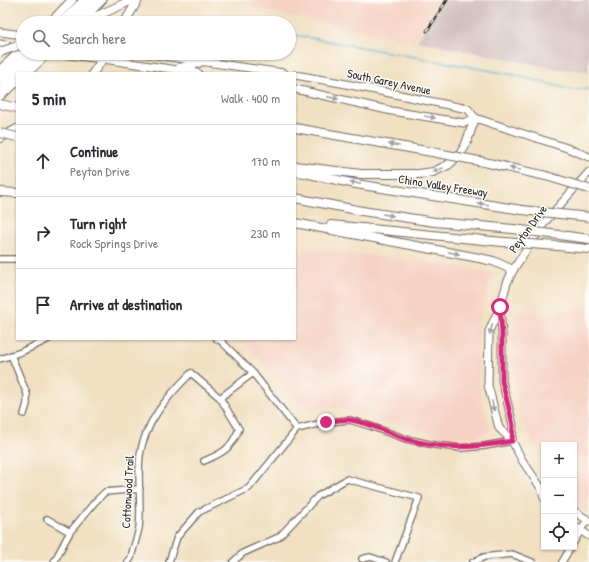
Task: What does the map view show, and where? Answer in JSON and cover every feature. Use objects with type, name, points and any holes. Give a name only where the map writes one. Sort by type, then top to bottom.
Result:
[{"type":"highway","points":[[57,16],[72,0]]},
{"type":"highway","points":[[67,16],[84,0]]},
{"type":"highway","points":[[78,16],[93,0]]},
{"type":"highway","points":[[86,16],[102,0]]},
{"type":"highway","points":[[97,16],[132,0]]},
{"type":"highway","points":[[128,16],[138,0]]},
{"type":"highway","points":[[0,52],[16,46]]},
{"type":"highway","points":[[0,70],[16,55]]},
{"type":"highway","points":[[0,78],[21,60]]},
{"type":"highway","points":[[18,72],[32,60]]},
{"type":"highway","points":[[27,72],[33,60]]},
{"type":"highway","points":[[94,72],[102,60]]},
{"type":"highway","points":[[0,88],[16,74]]},
{"type":"highway","points":[[0,96],[16,83]]},
{"type":"highway","points":[[0,104],[16,108]]},
{"type":"highway","points":[[296,166],[361,174],[419,174],[433,172],[448,165],[461,153],[466,144],[475,118]]},
{"type":"highway","points":[[296,128],[484,162],[546,176],[589,189]]},
{"type":"highway","points":[[0,133],[16,130]]},
{"type":"highway","points":[[0,138],[16,130]]},
{"type":"highway","points":[[0,133],[16,137]]},
{"type":"highway","name":"Chino Valley Freeway","points":[[296,171],[356,184],[522,210],[589,217]]},
{"type":"highway","points":[[0,192],[16,193]]},
{"type":"highway","points":[[296,198],[362,211],[435,222],[513,229],[589,239]]},
{"type":"highway","points":[[296,222],[487,260],[513,270]]},
{"type":"highway","points":[[296,222],[589,250]]},
{"type":"main road","points":[[0,32],[16,34]]},
{"type":"main road","points":[[0,44],[16,47]]},
{"type":"main road","points":[[125,60],[192,72]]},
{"type":"main road","points":[[189,60],[277,72]]},
{"type":"main road","points":[[166,68],[189,66],[202,62]]},
{"type":"main road","name":"South Garey Avenue","points":[[296,75],[468,109],[475,118],[567,148],[589,157]]},
{"type":"main road","name":"South Garey Avenue","points":[[296,89],[392,111],[464,123],[475,118]]},
{"type":"main road","name":"Peyton Drive","points":[[541,486],[522,460],[512,441],[499,428],[488,385],[489,330],[500,307],[507,283],[513,270],[544,223],[589,172]]},
{"type":"main road","name":"Peyton Drive","points":[[500,307],[502,333],[502,381],[513,425],[512,441]]},
{"type":"main road","points":[[577,513],[588,521]]},
{"type":"main road","points":[[577,528],[589,536]]},
{"type":"street","points":[[0,259],[16,259]]},
{"type":"street","points":[[0,359],[47,340]]},
{"type":"street","points":[[219,340],[253,373],[297,430]]},
{"type":"street","points":[[11,355],[27,394],[27,404],[24,414]]},
{"type":"street","name":"Cottonwood Trail","points":[[128,562],[131,558],[138,528],[140,455],[146,433],[161,406],[191,373],[220,398]]},
{"type":"street","points":[[204,461],[222,454],[235,440],[239,429],[220,398],[253,373]]},
{"type":"street","points":[[169,562],[177,537],[199,512],[249,488],[297,430],[326,422],[350,420],[406,439],[434,445],[462,448],[485,446],[512,441]]},
{"type":"street","points":[[233,562],[243,553],[279,537],[318,496],[347,479],[419,498],[395,562]]},
{"type":"street","points":[[54,562],[70,532],[94,503],[106,492],[140,489]]},
{"type":"street","points":[[47,519],[70,532]]},
{"type":"street","points":[[577,537],[588,521]]},
{"type":"street","points":[[562,562],[569,550]]},
{"type":"street","points":[[473,562],[484,557],[512,554],[532,562]]},
{"type":"street","points":[[362,559],[370,557],[386,562]]},
{"type":"shaded area","points":[[252,0],[441,0],[414,41],[250,7]]},
{"type":"shaded area","points":[[444,0],[589,0],[589,71],[558,69],[417,41]]},
{"type":"shaded area","points":[[296,247],[451,265],[493,273],[481,309],[478,354],[481,398],[492,432],[475,437],[446,437],[334,407],[307,412],[246,345],[239,340],[296,340]]},
{"type":"shaded area","points":[[589,308],[589,513],[577,505],[577,442],[541,442],[541,457],[521,420],[515,393],[512,338],[517,312],[557,311]]},
{"type":"waterway","points":[[296,35],[514,75],[572,90],[589,89]]},
{"type":"railway","points":[[427,31],[447,0]]},
{"type":"route","points":[[326,422],[350,420],[406,439],[434,445],[462,448],[485,446],[512,441],[513,425],[502,381],[502,333],[500,307]]}]
